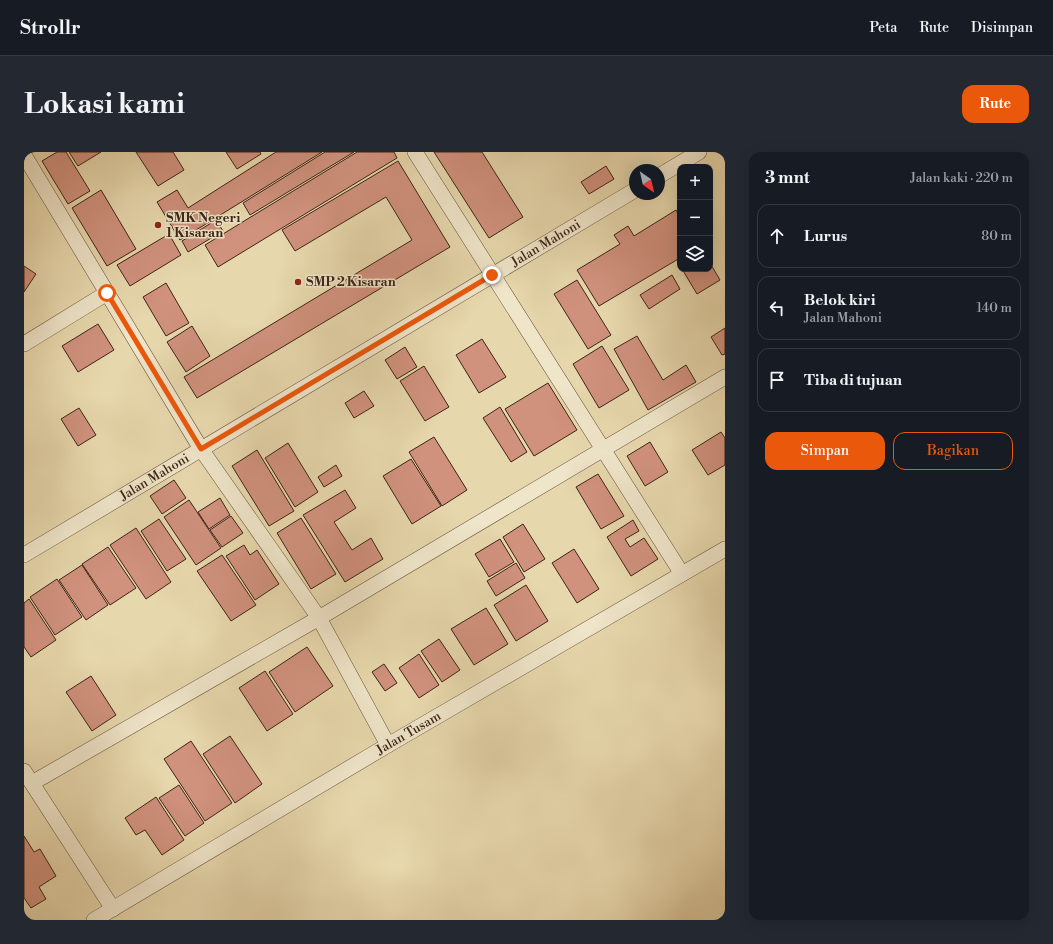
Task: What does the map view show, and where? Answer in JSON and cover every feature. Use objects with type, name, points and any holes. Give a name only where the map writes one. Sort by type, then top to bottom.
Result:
[{"type":"street","points":[[415,152],[682,574]]},
{"type":"street","points":[[665,172],[698,152]]},
{"type":"street","points":[[24,155],[201,449],[319,618],[388,745]]},
{"type":"street","name":"Jalan Mahoni","points":[[24,555],[629,194]]},
{"type":"street","points":[[24,344],[107,293]]},
{"type":"street","points":[[113,909],[28,777],[319,618],[725,377]]},
{"type":"street","name":"Jalan Tusam","points":[[94,920],[388,745],[725,549]]},
{"type":"building","points":[[57,152],[66,152],[90,191],[68,204],[42,161]]},
{"type":"building","points":[[69,152],[101,152],[78,166]]},
{"type":"building","points":[[136,152],[173,152],[184,170],[158,186]]},
{"type":"building","points":[[226,152],[260,152],[261,154],[237,169]]},
{"type":"building","points":[[276,152],[322,152],[180,240],[157,202],[177,190],[188,208]]},
{"type":"building","points":[[325,152],[354,152],[250,215],[243,203]]},
{"type":"building","points":[[357,152],[394,152],[397,158],[218,267],[205,245]]},
{"type":"building","points":[[434,152],[482,152],[523,217],[489,238]]},
{"type":"building","points":[[398,161],[450,247],[197,398],[184,377],[412,240],[386,197],[295,251],[282,230]]},
{"type":"building","points":[[606,166],[614,179],[589,194],[581,182]]},
{"type":"building","points":[[101,190],[136,249],[107,266],[72,208]]},
{"type":"building","points":[[676,210],[677,260],[599,306],[577,270],[620,244],[614,235],[628,226],[634,236]]},
{"type":"building","points":[[216,220],[223,231],[188,252],[182,241]]},
{"type":"building","points":[[169,234],[181,255],[130,286],[117,265]]},
{"type":"building","points":[[24,266],[36,274],[24,292]]},
{"type":"building","points":[[713,268],[720,280],[697,294],[684,272],[713,272]]},
{"type":"building","points":[[672,275],[680,289],[649,309],[640,295]]},
{"type":"building","points":[[577,280],[611,335],[588,349],[554,294]]},
{"type":"building","points":[[166,283],[189,323],[166,336],[143,297]]},
{"type":"building","points":[[98,324],[114,350],[78,372],[62,346]]},
{"type":"building","points":[[192,326],[210,356],[186,372],[167,342]]},
{"type":"building","points":[[725,328],[725,354],[722,355],[711,337]]},
{"type":"building","points":[[637,336],[663,380],[686,365],[696,382],[648,410],[614,349]]},
{"type":"building","points":[[482,339],[506,377],[479,393],[456,355]]},
{"type":"building","points":[[602,346],[629,390],[599,408],[573,364]]},
{"type":"building","points":[[405,347],[417,367],[397,379],[385,360]]},
{"type":"building","points":[[424,366],[449,407],[425,421],[400,381]]},
{"type":"building","points":[[548,383],[577,430],[534,456],[505,409]]},
{"type":"building","points":[[364,391],[374,406],[354,418],[345,403]]},
{"type":"building","points":[[500,407],[527,452],[511,462],[483,418]]},
{"type":"building","points":[[79,408],[96,435],[78,446],[61,419]]},
{"type":"building","points":[[721,432],[725,438],[725,465],[708,475],[692,450]]},
{"type":"building","points":[[434,437],[467,490],[442,506],[409,452]]},
{"type":"building","points":[[650,442],[668,472],[645,486],[627,456]]},
{"type":"building","points":[[288,443],[318,492],[295,507],[265,458]]},
{"type":"building","points":[[257,450],[294,511],[269,526],[232,466]]},
{"type":"building","points":[[411,459],[441,506],[412,524],[383,476]]},
{"type":"building","points":[[336,465],[342,476],[324,487],[318,477]]},
{"type":"building","points":[[598,474],[624,516],[601,529],[576,487]]},
{"type":"building","points":[[174,480],[186,498],[162,514],[150,496]]},
{"type":"building","points":[[345,490],[356,508],[334,522],[352,550],[371,538],[383,559],[345,582],[303,515]]},
{"type":"building","points":[[220,498],[230,515],[209,529],[198,512]]},
{"type":"building","points":[[189,500],[221,548],[196,565],[164,517]]},
{"type":"building","points":[[231,516],[243,533],[222,547],[210,530]]},
{"type":"building","points":[[301,518],[336,574],[311,589],[277,533]]},
{"type":"building","points":[[159,519],[186,559],[167,571],[141,531]]},
{"type":"building","points":[[633,520],[639,531],[625,539],[630,547],[644,538],[658,559],[631,576],[607,537]]},
{"type":"building","points":[[523,524],[545,559],[524,572],[503,537]]},
{"type":"building","points":[[136,528],[171,582],[146,599],[110,545]]},
{"type":"building","points":[[500,539],[514,562],[489,577],[475,554]]},
{"type":"building","points":[[244,545],[250,555],[257,550],[279,584],[255,600],[226,556]]},
{"type":"building","points":[[108,547],[136,588],[110,605],[82,564]]},
{"type":"building","points":[[574,549],[599,589],[577,603],[552,563]]},
{"type":"building","points":[[222,555],[256,605],[231,621],[197,571]]},
{"type":"building","points":[[516,563],[525,578],[496,596],[487,581]]},
{"type":"building","points":[[82,565],[108,605],[86,620],[59,580]]},
{"type":"building","points":[[57,579],[82,617],[55,635],[30,597]]},
{"type":"building","points":[[526,585],[548,621],[516,641],[494,605]]},
{"type":"building","points":[[29,599],[56,640],[31,657],[24,647],[24,603]]},
{"type":"building","points":[[486,608],[508,644],[474,665],[451,629]]},
{"type":"building","points":[[439,639],[460,670],[442,682],[421,651]]},
{"type":"building","points":[[307,647],[333,686],[295,712],[269,672]]},
{"type":"building","points":[[419,654],[439,685],[419,698],[399,668]]},
{"type":"building","points":[[384,664],[397,683],[385,691],[372,672]]},
{"type":"building","points":[[265,671],[293,714],[267,731],[239,688]]},
{"type":"building","points":[[91,676],[116,715],[92,731],[66,692]]},
{"type":"building","points":[[230,736],[262,784],[235,803],[203,754]]},
{"type":"building","points":[[191,741],[232,803],[205,821],[164,759]]},
{"type":"building","points":[[179,785],[204,823],[185,836],[159,798]]},
{"type":"building","points":[[156,797],[184,840],[162,855],[145,830],[136,835],[125,818]]},
{"type":"building","points":[[24,836],[34,852],[40,849],[56,876],[39,887],[46,899],[31,908],[24,898]]},
{"type":"place","name":"SMK Negeri 1 Kisaran","points":[[158,225]]},
{"type":"place","name":"SMP 2 Kisaran","points":[[298,282]]},
{"type":"route","points":[[107,293],[201,449],[492,275]]}]
